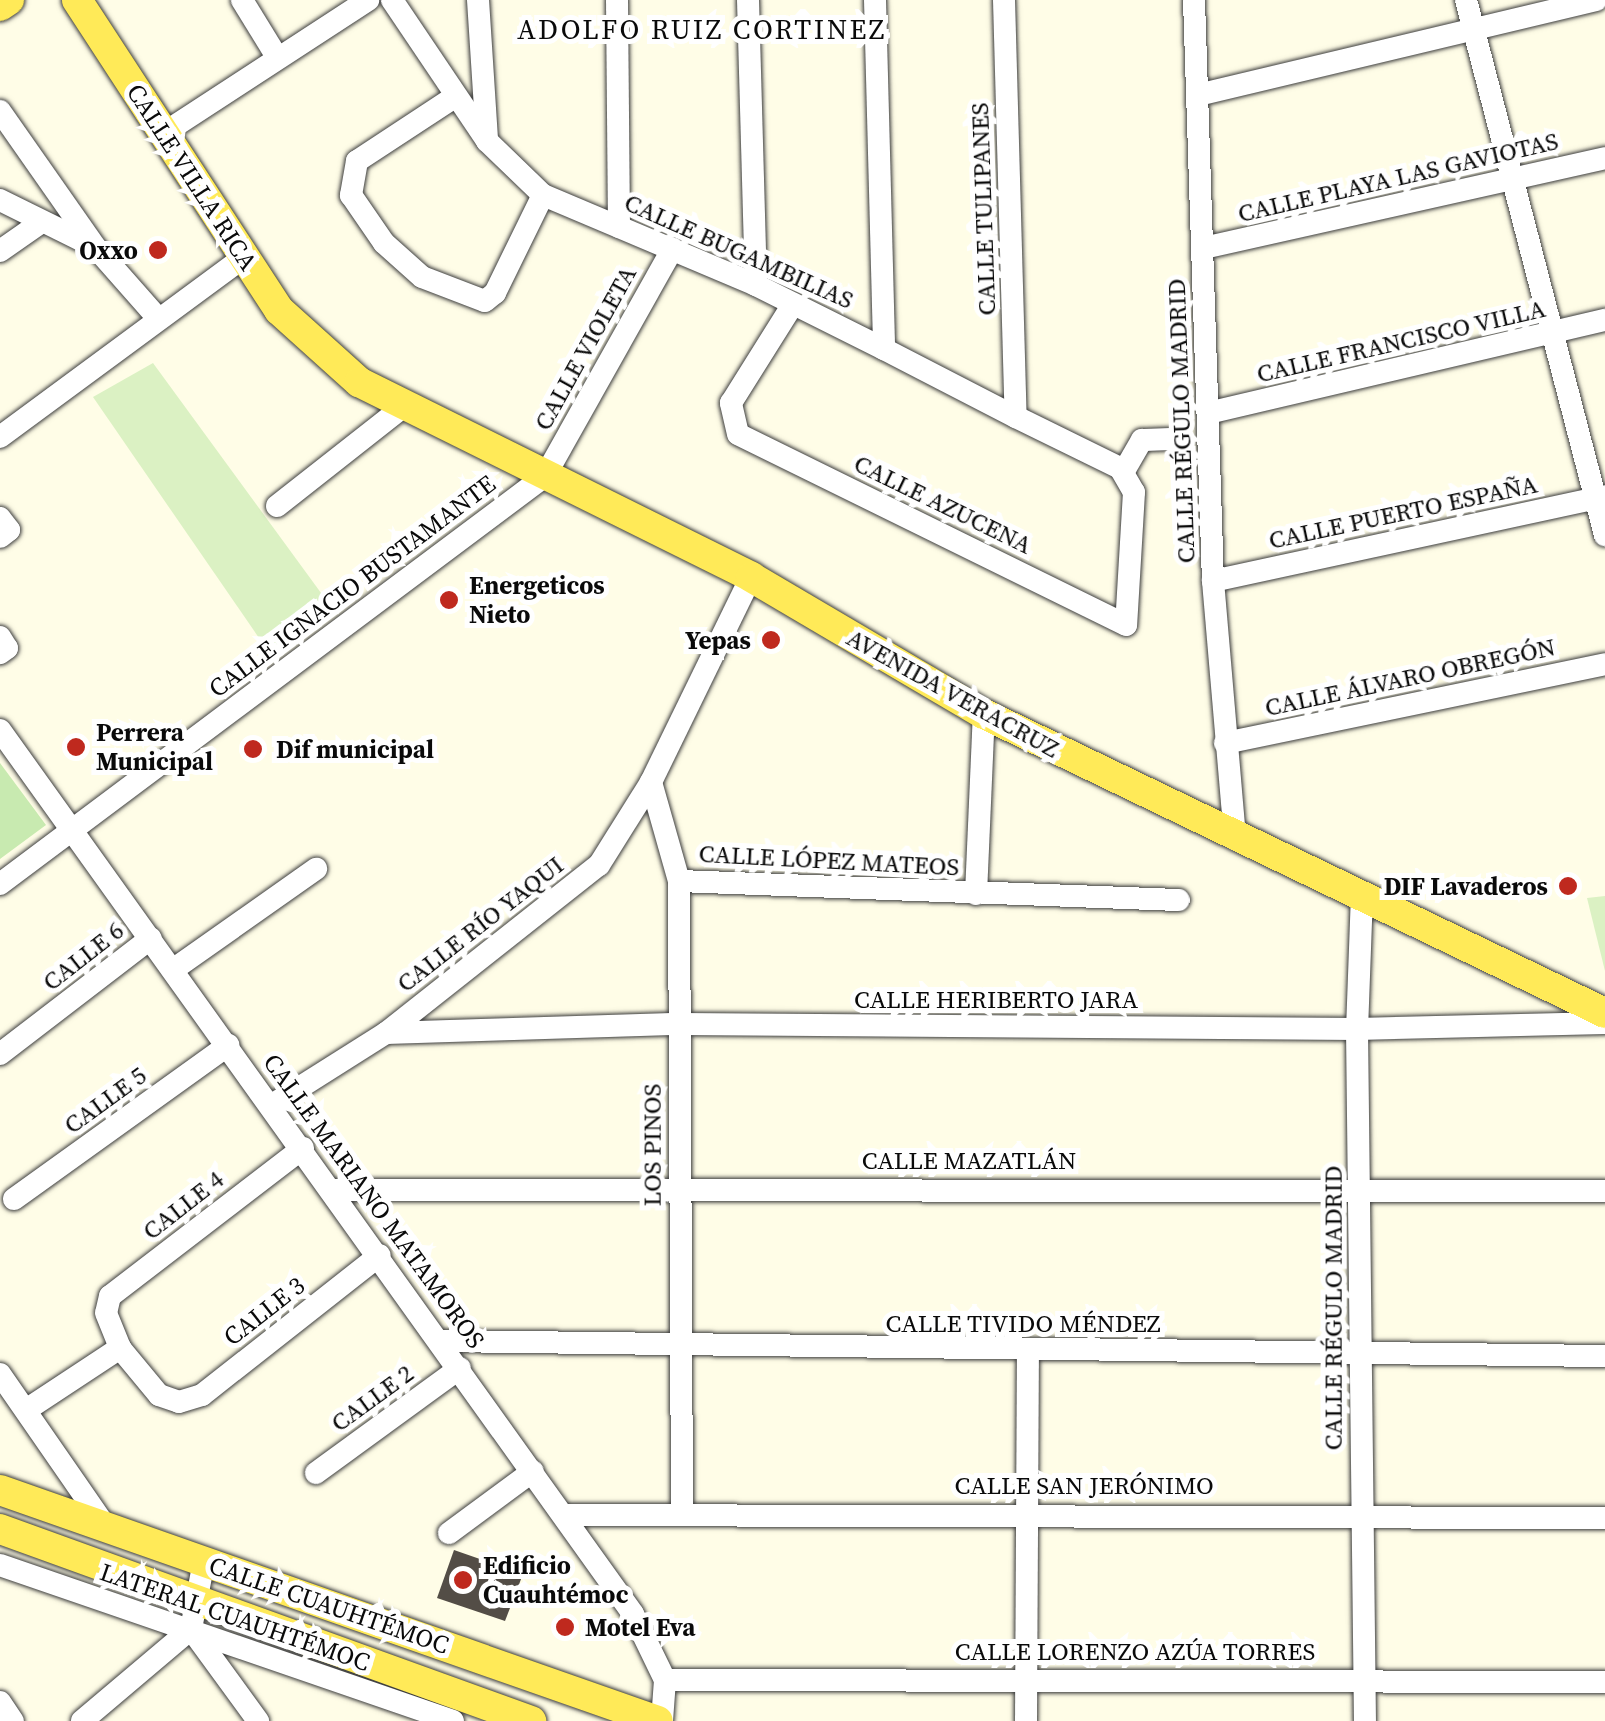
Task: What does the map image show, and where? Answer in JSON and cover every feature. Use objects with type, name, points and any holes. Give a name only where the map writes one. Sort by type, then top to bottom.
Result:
[{"type":"main road","points":[[0,6],[9,0]]},
{"type":"main road","name":"CALLE VILLA RICA","points":[[77,0],[244,257],[315,348]]},
{"type":"main road","name":"AVENIDA VERACRUZ","points":[[315,348],[404,406],[751,578],[984,714],[1235,839],[1362,894],[1605,1012]]},
{"type":"main road","name":"CALLE CUAUHTÉMOC","points":[[0,1490],[660,1721]]},
{"type":"main road","name":"CALLE CUAUHTÉMOC","points":[[0,1529],[531,1721]]},
{"type":"street","points":[[242,0],[276,56]]},
{"type":"street","points":[[164,134],[276,56],[368,0]]},
{"type":"street","name":"CALLE BUGAMBILIAS","points":[[392,0],[453,98],[486,141],[544,195],[756,286],[1127,474]]},
{"type":"street","points":[[478,0],[486,141]]},
{"type":"street","points":[[617,0],[620,227]]},
{"type":"street","points":[[748,0],[756,286]]},
{"type":"street","points":[[874,0],[884,349]]},
{"type":"street","name":"CALLE TULIPANES","points":[[1004,0],[1016,417]]},
{"type":"street","name":"CALLE RÉGULO MADRID","points":[[1194,0],[1213,582],[1235,839]]},
{"type":"street","points":[[1466,0],[1601,497],[1605,535]]},
{"type":"street","points":[[1198,95],[1475,32],[1596,0]]},
{"type":"street","points":[[453,98],[358,160],[351,195],[384,243],[422,277],[485,300],[496,293],[544,195]]},
{"type":"street","points":[[0,111],[96,248],[156,316]]},
{"type":"street","name":"CALLE PLAYA LAS GAVIOTAS","points":[[1203,248],[1605,158]]},
{"type":"street","points":[[0,200],[96,248]]},
{"type":"street","points":[[0,251],[40,223]]},
{"type":"street","name":"CALLE VIOLETA","points":[[546,476],[673,248]]},
{"type":"street","points":[[0,437],[156,316],[244,257]]},
{"type":"street","name":"CALLE AZUCENA","points":[[793,304],[731,403],[738,434],[1126,624],[1127,474]]},
{"type":"street","name":"CALLE FRANCISCO VILLA","points":[[1208,413],[1605,320]]},
{"type":"street","points":[[276,506],[404,406]]},
{"type":"street","points":[[1127,474],[1142,440],[1180,439]]},
{"type":"street","name":"CALLE IGNACIO BUSTAMANTE","points":[[0,884],[546,476]]},
{"type":"street","name":"CALLE PUERTO ESPAÑA","points":[[1213,582],[1601,497]]},
{"type":"street","points":[[0,518],[10,530],[0,537]]},
{"type":"street","name":"CALLE RÍO YAQUI","points":[[272,1106],[386,1033],[599,865],[651,782],[751,578]]},
{"type":"street","points":[[0,638],[7,648],[0,653]]},
{"type":"street","name":"CALLE ÁLVARO OBREGÓN","points":[[1225,743],[1605,664]]},
{"type":"street","points":[[976,894],[984,714]]},
{"type":"street","name":"CALLE MARIANO MATAMOROS","points":[[0,730],[76,829],[564,1515],[633,1614],[665,1680]]},
{"type":"street","name":"LOS PINOS","points":[[651,782],[678,880],[682,1512]]},
{"type":"street","points":[[174,969],[316,868]]},
{"type":"street","name":"CALLE LÓPEZ MATEOS","points":[[678,880],[1179,900]]},
{"type":"street","name":"CALLE RÉGULO MADRID","points":[[1362,894],[1357,1029],[1365,1721]]},
{"type":"street","name":"CALLE 6","points":[[0,1054],[151,938]]},
{"type":"street","name":"CALLE HERIBERTO JARA","points":[[386,1033],[680,1024],[1357,1029],[1605,1023]]},
{"type":"street","name":"CALLE 5","points":[[14,1199],[228,1045]]},
{"type":"street","name":"CALLE 4","points":[[120,1348],[106,1312],[110,1296],[303,1148]]},
{"type":"street","name":"CALLE MAZATLÁN","points":[[334,1190],[679,1187],[1605,1191]]},
{"type":"street","name":"CALLE 3","points":[[120,1348],[159,1395],[179,1402],[202,1396],[380,1255]]},
{"type":"street","name":"CALLE TIVIDO MÉNDEZ","points":[[441,1341],[680,1349],[1605,1356]]},
{"type":"street","points":[[26,1410],[120,1348]]},
{"type":"street","points":[[1026,1721],[1028,1350]]},
{"type":"street","name":"CALLE 2","points":[[316,1472],[460,1368]]},
{"type":"street","points":[[0,1374],[106,1527]]},
{"type":"street","points":[[449,1533],[533,1471]]},
{"type":"street","name":"CALLE SAN JERÓNIMO","points":[[564,1515],[1026,1512],[1605,1518]]},
{"type":"street","points":[[204,1561],[194,1597],[192,1629],[258,1721]]},
{"type":"street","name":"LATERAL CUAUHTÉMOC","points":[[0,1565],[452,1721]]},
{"type":"street","points":[[82,1721],[192,1629]]},
{"type":"street","name":"CALLE LORENZO AZÚA TORRES","points":[[665,1680],[1025,1676],[1605,1682]]},
{"type":"street","points":[[660,1721],[665,1680]]},
{"type":"street","points":[[0,1702],[13,1721]]},
{"type":"green space","points":[[153,363],[332,608],[268,651],[93,397]]},
{"type":"green space","points":[[0,763],[46,825],[0,859]]},
{"type":"green space","points":[[1605,896],[1605,971],[1587,898]]},
{"type":"building","points":[[454,1550],[523,1574],[505,1621],[437,1598]]},
{"type":"place","name":"Oxxo","points":[[158,250]]},
{"type":"place","name":"Energeticos Nieto","points":[[449,600]]},
{"type":"place","name":"Yepas","points":[[771,640]]},
{"type":"place","name":"Perrera Municipal","points":[[76,747]]},
{"type":"place","name":"Dif municipal","points":[[253,749]]},
{"type":"place","name":"DIF Lavaderos","points":[[1568,886]]},
{"type":"place","name":"Edificio Cuauhtémoc","points":[[463,1580]]},
{"type":"place","name":"Motel Eva","points":[[565,1627]]},
{"type":"district","name":"ADOLFO RUIZ CORTINEZ","points":[[702,29]]}]
